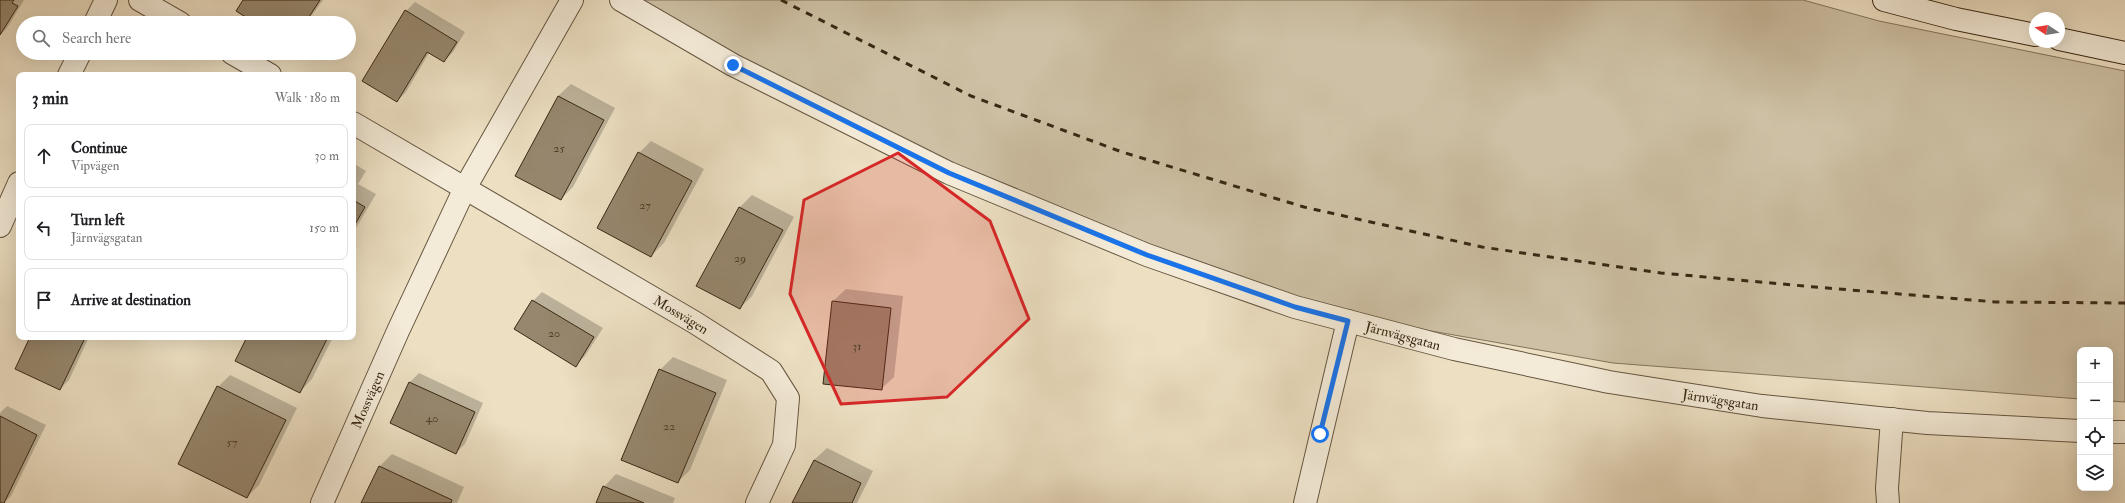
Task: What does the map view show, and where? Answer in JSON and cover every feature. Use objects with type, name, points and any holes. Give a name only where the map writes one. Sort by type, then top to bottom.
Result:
[{"type":"street","points":[[98,16],[106,0]]},
{"type":"street","points":[[140,0],[168,16]]},
{"type":"street","name":"Mossvägen","points":[[322,503],[398,331],[465,188],[572,0]]},
{"type":"street","name":"Järnvägsgatan","points":[[621,0],[733,65],[949,173],[1147,255],[1295,307],[1454,349],[1609,382],[1762,406],[1928,423],[2077,431]]},
{"type":"street","points":[[1884,0],[1956,19],[2029,34]]},
{"type":"street","points":[[2065,40],[2125,53]]},
{"type":"street","points":[[70,72],[76,60]]},
{"type":"street","points":[[244,60],[265,72]]},
{"type":"street","name":"Mossvägen","points":[[356,125],[694,322],[771,371],[788,398],[784,444],[757,503]]},
{"type":"street","points":[[0,226],[16,190]]},
{"type":"street","points":[[1304,503],[1348,321]]},
{"type":"street","points":[[1888,503],[1887,488],[1892,419]]},
{"type":"street","points":[[2113,432],[2125,432]]},
{"type":"highlighted area","points":[[898,153],[990,221],[1029,319],[947,397],[841,404],[790,294],[804,200]]},
{"type":"shaded area","points":[[620,0],[1803,0],[1879,21],[2125,71],[2125,402],[2113,401],[2113,347],[2077,347],[2077,399],[1613,363],[1329,313],[1097,241]]},
{"type":"building","points":[[0,0],[14,0],[12,3],[18,6],[0,35]]},
{"type":"building","points":[[243,0],[320,0],[310,16],[244,16],[236,11]]},
{"type":"building","points":[[405,10],[457,42],[444,62],[427,52],[397,102],[362,81]]},
{"type":"building","points":[[558,96],[604,120],[561,200],[515,176]]},
{"type":"building","points":[[638,152],[692,181],[651,257],[597,228]]},
{"type":"building","points":[[356,202],[365,207],[356,223]]},
{"type":"building","points":[[739,207],[783,230],[740,309],[696,286]]},
{"type":"building","points":[[532,300],[594,337],[576,367],[514,329]]},
{"type":"building","points":[[832,301],[891,308],[882,390],[823,384]]},
{"type":"building","points":[[29,340],[84,340],[60,390],[15,369]]},
{"type":"building","points":[[246,340],[326,340],[300,393],[235,361]]},
{"type":"building","points":[[659,369],[716,393],[678,483],[621,460]]},
{"type":"building","points":[[409,382],[475,412],[456,454],[390,423]]},
{"type":"building","points":[[217,386],[286,420],[247,498],[178,464]]},
{"type":"building","points":[[0,416],[37,435],[4,503],[0,503]]},
{"type":"building","points":[[814,460],[861,483],[852,503],[792,503]]},
{"type":"building","points":[[379,466],[452,500],[451,503],[361,503]]},
{"type":"building","points":[[603,486],[644,503],[596,503]]},
{"type":"railway","points":[[781,0],[971,96],[1122,152],[1304,207],[1482,247],[1661,273],[1996,302],[2125,303]]},
{"type":"route","points":[[733,65],[949,173],[1147,255],[1295,307],[1348,321],[1320,434]]}]
